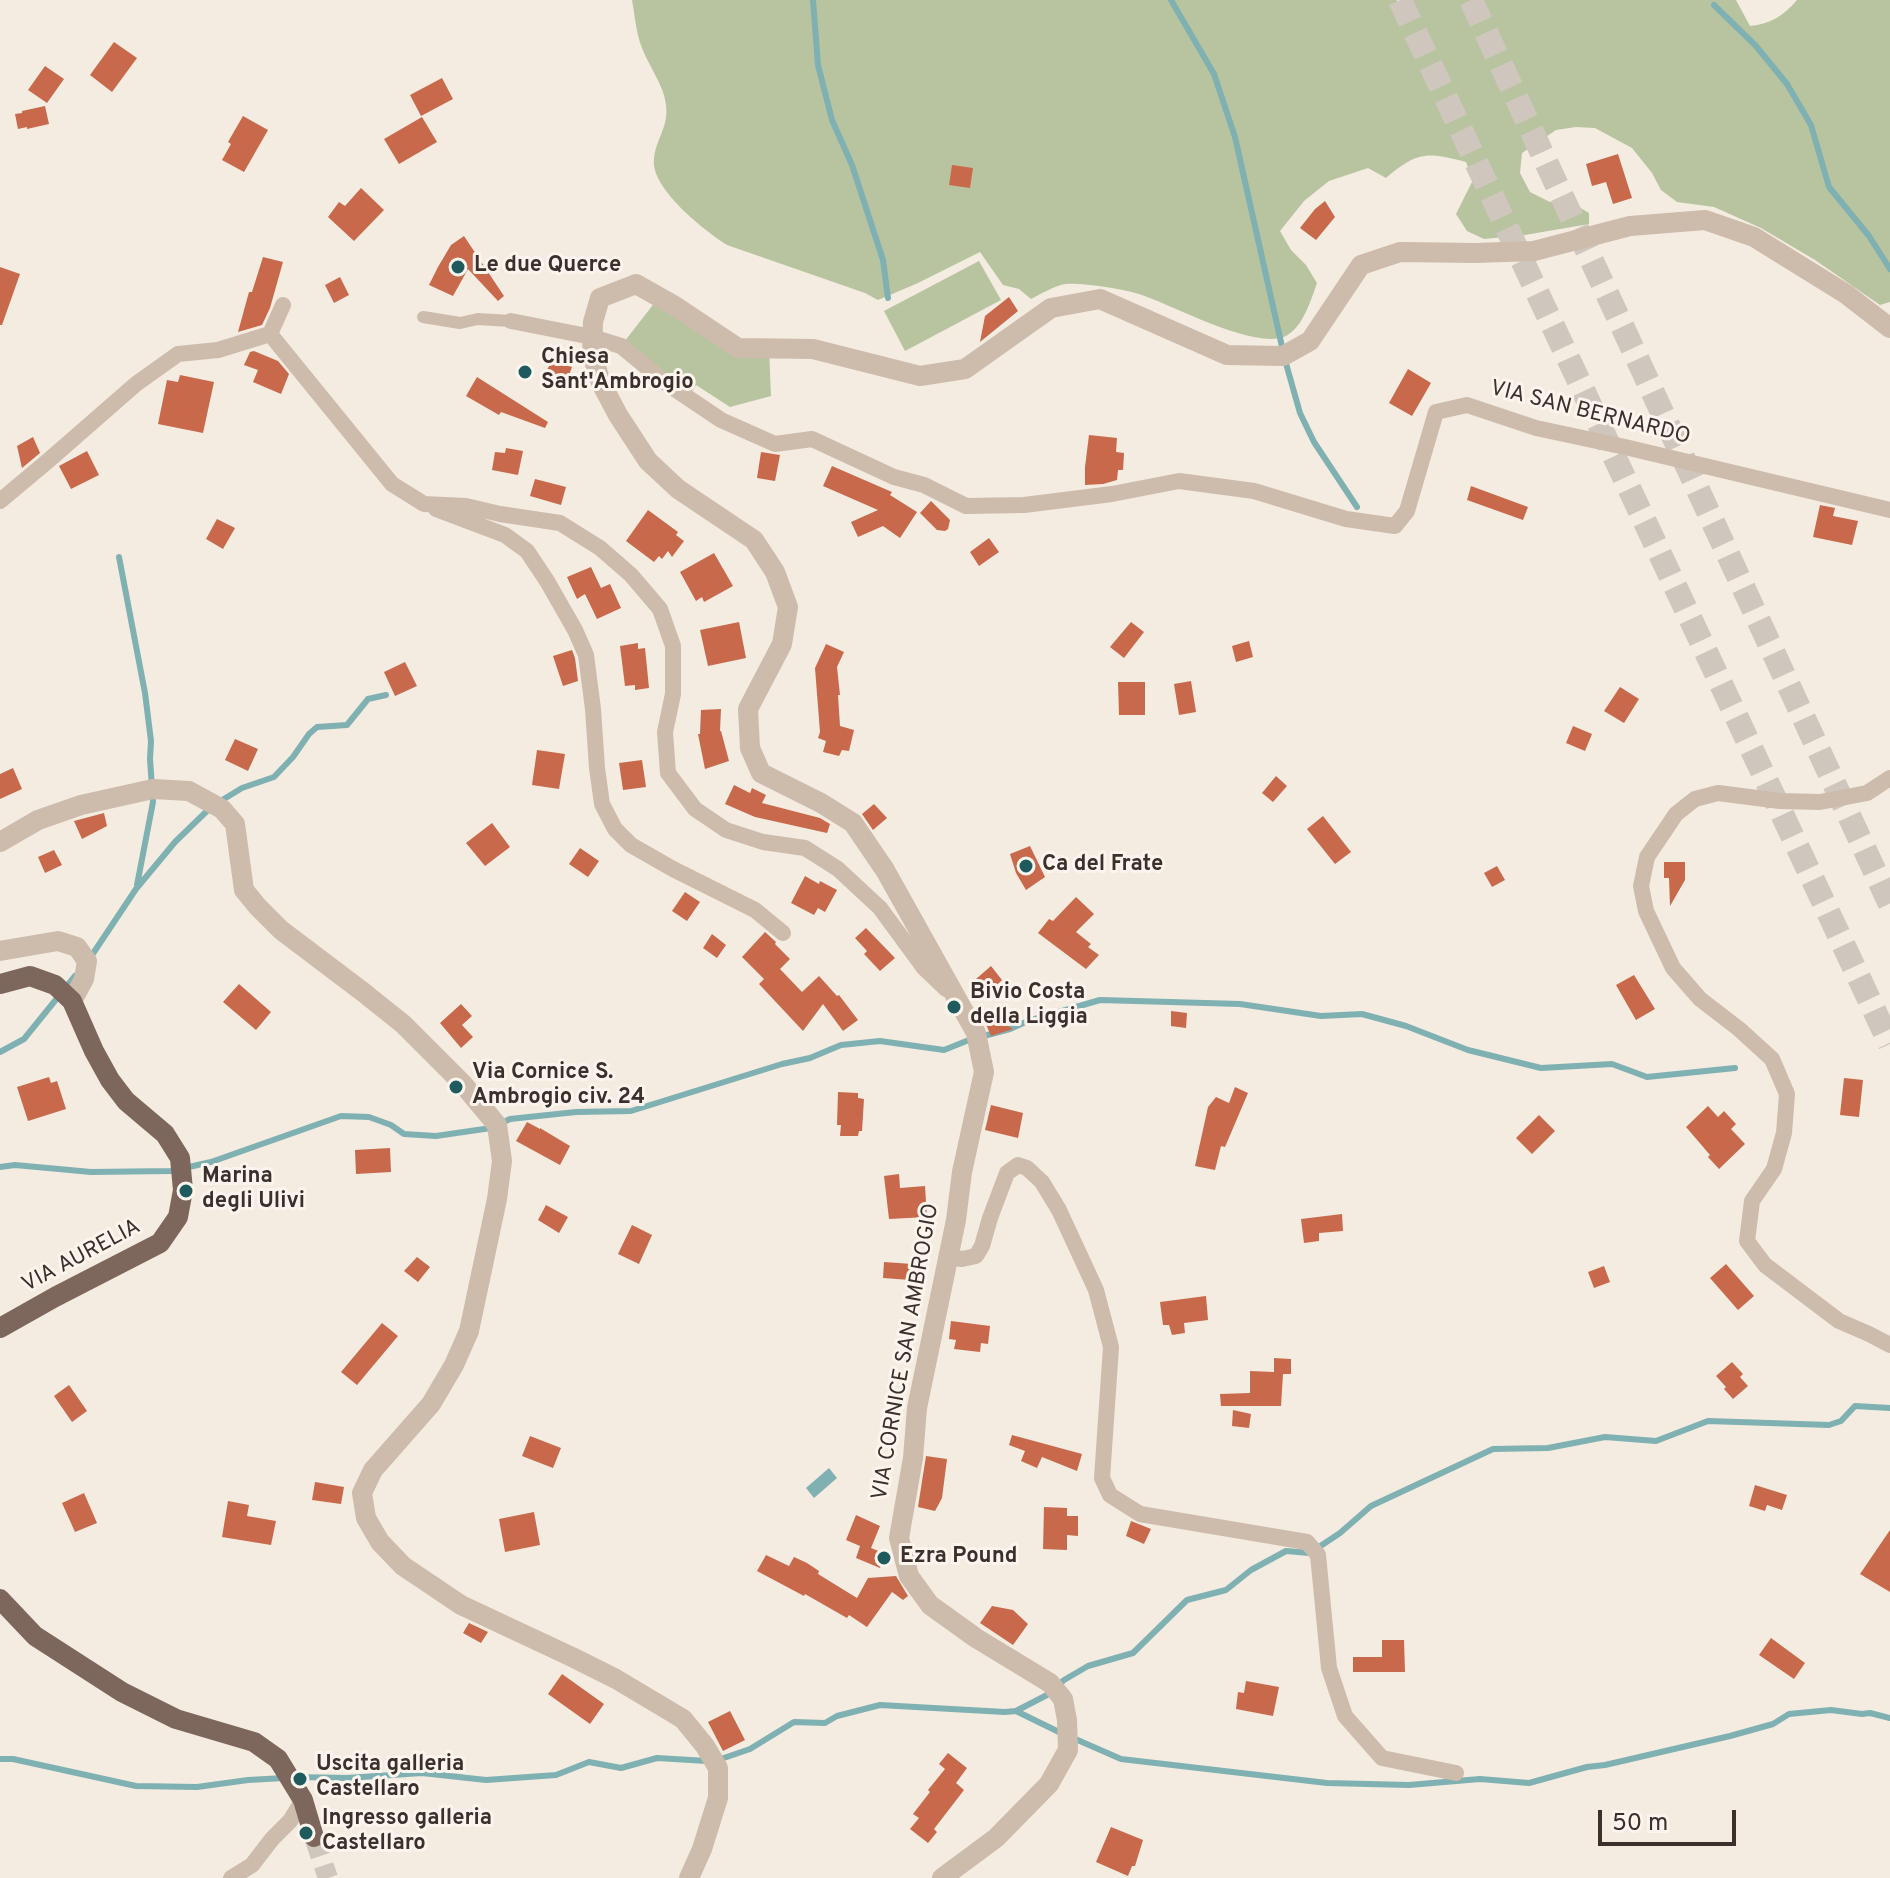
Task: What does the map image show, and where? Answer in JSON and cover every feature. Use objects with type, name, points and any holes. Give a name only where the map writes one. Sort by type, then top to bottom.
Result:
[{"type":"main road","name":"VIA AURELIA","points":[[0,984],[30,976],[55,985],[72,1001],[110,1080],[126,1101],[165,1134],[180,1158],[183,1190],[178,1217],[160,1243],[0,1328]]},
{"type":"main road","points":[[0,1599],[35,1636],[122,1692],[176,1719],[254,1742],[278,1759],[299,1793],[314,1837]]},
{"type":"street","name":"VIA CORNICE SAN AMBROGIO","points":[[942,1878],[996,1838],[1049,1784],[1068,1750],[1063,1699],[1050,1683],[976,1638],[930,1605],[909,1576],[899,1538],[913,1458],[917,1408],[984,1072],[976,1033],[885,870],[853,823],[761,773],[750,748],[748,709],[782,644],[788,607],[775,572],[754,540],[678,489],[648,461],[618,415],[601,383],[592,354],[593,322],[600,298],[636,284],[738,348],[813,349],[920,376],[965,369],[1051,308],[1100,299],[1227,355],[1283,356],[1310,341],[1361,265],[1400,252],[1534,251],[1630,226],[1705,220],[1754,237],[1846,294],[1890,328]]},
{"type":"street","points":[[0,501],[136,384],[178,354],[218,350],[270,334],[283,305]]},
{"type":"street","points":[[423,317],[460,323],[478,319],[511,321],[592,337]]},
{"type":"street","points":[[270,334],[392,484],[424,504],[505,535],[527,551],[575,630],[586,655],[602,804],[615,829],[631,845],[755,910],[783,933]]},
{"type":"street","name":"VIA SAN BERNARDO","points":[[592,337],[621,346],[666,383],[721,420],[775,444],[812,439],[894,477],[924,485],[966,506],[1024,505],[1112,494],[1179,481],[1254,491],[1346,519],[1395,526],[1407,511],[1436,412],[1467,405],[1536,428],[1890,510]]},
{"type":"street","name":"VIA CORNICE SAN AMBROGIO","points":[[424,504],[466,506],[560,523],[600,548],[631,575],[660,609],[673,646],[673,694],[665,732],[668,773],[695,809],[726,830],[763,842],[805,848],[838,869],[880,908],[924,968],[957,999]]},
{"type":"street","points":[[1890,778],[1867,793],[1820,802],[1780,801],[1718,793],[1695,799],[1676,814],[1647,857],[1641,886],[1646,911],[1673,968],[1700,999],[1772,1059],[1787,1094],[1784,1133],[1774,1169],[1752,1201],[1747,1241],[1765,1265],[1839,1321],[1890,1345]]},
{"type":"street","points":[[0,842],[38,820],[58,813],[111,797],[153,789],[189,791],[222,809],[235,824],[244,890],[258,907],[281,930],[403,1024],[462,1083],[497,1125],[502,1161],[499,1186],[469,1331],[431,1404],[373,1470],[362,1493],[366,1518],[380,1542],[403,1566],[461,1605],[616,1679],[683,1719],[718,1768],[718,1798],[689,1878]]},
{"type":"street","points":[[0,951],[58,941],[77,947],[87,961],[84,979],[72,1001]]},
{"type":"street","points":[[949,1257],[962,1259],[976,1256],[1007,1173],[1018,1165],[1027,1168],[1042,1182],[1059,1210],[1096,1290],[1111,1347],[1102,1478],[1110,1495],[1140,1514],[1312,1548],[1329,1668],[1345,1716],[1382,1758],[1456,1773]]},
{"type":"street","points":[[231,1878],[252,1865],[290,1821],[299,1793]]},
{"type":"green space","points":[[632,0],[1736,0],[1750,26],[1776,18],[1797,0],[1890,0],[1890,302],[1880,305],[1815,260],[1761,228],[1714,207],[1677,202],[1661,190],[1632,148],[1595,128],[1576,127],[1556,130],[1522,153],[1520,173],[1530,192],[1550,202],[1570,202],[1589,213],[1589,224],[1484,239],[1467,231],[1456,214],[1473,180],[1466,162],[1442,156],[1415,158],[1386,178],[1368,168],[1329,181],[1304,201],[1280,231],[1317,283],[1302,320],[1286,336],[1272,339],[1234,332],[1139,294],[1102,286],[1065,284],[1031,299],[1019,289],[1003,285],[980,252],[878,300],[727,245],[693,219],[670,195],[655,170],[654,159],[666,120],[665,98],[640,42]]},
{"type":"green space","points":[[979,261],[1001,300],[905,351],[884,311]]},
{"type":"green space","points":[[659,297],[738,348],[769,348],[771,396],[730,407],[696,385],[688,398],[621,346]]},
{"type":"water","points":[[829,1468],[837,1478],[814,1498],[806,1488]]},
{"type":"building","points":[[114,42],[137,58],[112,92],[90,75]]},
{"type":"building","points":[[45,66],[64,79],[47,103],[28,90]]},
{"type":"building","points":[[442,78],[453,99],[421,116],[410,95]]},
{"type":"building","points":[[45,106],[49,124],[18,129],[15,114]]},
{"type":"building","points":[[243,116],[268,130],[244,172],[222,160]]},
{"type":"building","points":[[422,117],[437,142],[399,164],[384,139]]},
{"type":"building","points":[[1618,154],[1632,198],[1613,204],[1606,182],[1592,186],[1586,164]]},
{"type":"building","points":[[952,165],[973,168],[970,188],[949,185]]},
{"type":"building","points":[[361,188],[384,210],[354,241],[328,217],[339,202],[345,206]]},
{"type":"building","points":[[1325,201],[1335,217],[1316,240],[1300,228]]},
{"type":"building","points":[[464,236],[504,296],[498,301],[468,269],[453,296],[429,285],[451,245]]},
{"type":"building","points":[[263,257],[283,262],[270,308],[262,325],[238,332],[249,292],[252,292]]},
{"type":"building","points":[[0,267],[20,274],[2,325],[0,325]]},
{"type":"building","points":[[340,277],[349,295],[334,303],[325,285]]},
{"type":"building","points":[[1009,297],[1018,311],[980,342],[985,316]]},
{"type":"building","points":[[250,352],[278,361],[289,374],[281,394],[253,382],[258,370],[244,365]]},
{"type":"building","points":[[552,361],[572,367],[566,383],[544,375]]},
{"type":"building","points":[[1408,369],[1431,383],[1412,416],[1389,403]]},
{"type":"building","points":[[180,375],[214,382],[203,433],[158,424],[167,380],[178,382]]},
{"type":"building","points":[[477,377],[548,422],[545,428],[501,412],[499,415],[466,396]]},
{"type":"building","points":[[1089,435],[1117,438],[1116,452],[1124,453],[1123,470],[1118,470],[1117,480],[1085,485]]},
{"type":"building","points":[[33,437],[40,453],[22,468],[17,446]]},
{"type":"building","points":[[506,448],[523,451],[518,475],[492,470],[495,452],[505,453]]},
{"type":"building","points":[[87,451],[99,475],[71,489],[59,466]]},
{"type":"building","points":[[761,452],[780,455],[775,481],[757,478]]},
{"type":"building","points":[[832,466],[892,492],[890,495],[917,512],[900,538],[883,526],[858,537],[851,522],[878,510],[823,486]]},
{"type":"building","points":[[535,479],[566,487],[561,505],[530,496]]},
{"type":"building","points":[[1471,486],[1528,507],[1523,520],[1467,500]]},
{"type":"building","points":[[931,501],[950,520],[945,531],[937,530],[920,513]]},
{"type":"building","points":[[1820,505],[1835,508],[1833,516],[1858,521],[1852,545],[1813,537]]},
{"type":"building","points":[[648,510],[678,532],[676,535],[684,541],[672,557],[668,551],[662,559],[659,556],[654,562],[626,541]]},
{"type":"building","points":[[217,519],[235,528],[223,549],[206,539]]},
{"type":"building","points":[[989,538],[999,552],[979,566],[970,552]]},
{"type":"building","points":[[714,553],[733,586],[704,602],[702,597],[696,601],[680,572]]},
{"type":"building","points":[[591,567],[601,588],[610,584],[621,608],[597,619],[585,594],[577,599],[567,577]]},
{"type":"building","points":[[739,622],[746,658],[708,666],[700,630]]},
{"type":"building","points":[[1131,622],[1144,632],[1124,658],[1110,647]]},
{"type":"building","points":[[1249,641],[1253,657],[1236,662],[1232,646]]},
{"type":"building","points":[[638,643],[638,649],[645,648],[649,688],[635,690],[635,685],[625,686],[620,646]]},
{"type":"building","points":[[826,644],[844,652],[837,667],[840,726],[854,730],[849,751],[842,750],[839,756],[823,752],[826,741],[818,738],[815,668]]},
{"type":"building","points":[[572,650],[578,681],[563,686],[553,656]]},
{"type":"building","points":[[405,662],[417,686],[395,696],[384,672]]},
{"type":"building","points":[[1191,681],[1196,712],[1179,715],[1174,684]]},
{"type":"building","points":[[1118,682],[1145,682],[1145,715],[1119,715]]},
{"type":"building","points":[[1620,687],[1639,699],[1624,723],[1604,711]]},
{"type":"building","points":[[721,709],[720,731],[729,761],[705,769],[698,734],[701,710]]},
{"type":"building","points":[[1573,726],[1592,734],[1585,751],[1566,743]]},
{"type":"building","points":[[235,739],[258,749],[248,771],[225,760]]},
{"type":"building","points":[[537,750],[565,754],[559,789],[532,785]]},
{"type":"building","points":[[642,760],[646,787],[623,790],[619,763]]},
{"type":"building","points":[[13,768],[22,789],[0,799],[0,774]]},
{"type":"building","points":[[1276,776],[1287,786],[1273,802],[1262,793]]},
{"type":"building","points":[[734,785],[750,793],[752,788],[766,795],[762,803],[820,818],[830,824],[827,833],[755,817],[725,804]]},
{"type":"building","points":[[874,804],[887,818],[873,830],[862,814]]},
{"type":"building","points":[[104,813],[107,826],[82,839],[74,821]]},
{"type":"building","points":[[1323,816],[1351,852],[1335,864],[1307,829]]},
{"type":"building","points":[[492,823],[510,847],[485,866],[466,843]]},
{"type":"building","name":"Ca del Frate","points":[[1030,846],[1045,877],[1026,890],[1010,854]]},
{"type":"building","points":[[580,848],[599,861],[588,877],[569,864]]},
{"type":"building","points":[[54,850],[62,865],[45,873],[38,857]]},
{"type":"building","points":[[1664,862],[1685,862],[1685,880],[1670,906],[1669,878],[1664,878]]},
{"type":"building","points":[[1497,866],[1505,880],[1492,887],[1484,873]]},
{"type":"building","points":[[805,876],[837,890],[825,912],[818,908],[814,915],[791,903]]},
{"type":"building","points":[[685,892],[700,902],[687,921],[672,911]]},
{"type":"building","points":[[1076,897],[1094,914],[1076,932],[1099,955],[1086,969],[1038,933],[1049,919],[1053,921]]},
{"type":"building","points":[[866,928],[895,958],[880,971],[864,954],[867,951],[855,938]]},
{"type":"building","points":[[765,932],[790,959],[780,969],[802,992],[819,976],[858,1020],[843,1031],[823,1004],[803,1031],[759,984],[764,979],[742,957]]},
{"type":"building","points":[[712,934],[726,945],[717,958],[703,948]]},
{"type":"building","points":[[991,966],[1002,980],[989,993],[976,979]]},
{"type":"building","points":[[1634,975],[1655,1009],[1636,1020],[1616,985]]},
{"type":"building","points":[[239,984],[271,1012],[256,1030],[223,1002]]},
{"type":"building","points":[[461,1004],[472,1016],[462,1025],[473,1037],[461,1048],[440,1023]]},
{"type":"building","points":[[979,1008],[1013,1029],[991,1036]]},
{"type":"building","points":[[1171,1011],[1187,1013],[1186,1028],[1171,1026]]},
{"type":"building","points":[[49,1077],[51,1083],[57,1081],[66,1109],[28,1121],[17,1087]]},
{"type":"building","points":[[1844,1078],[1863,1080],[1859,1117],[1840,1115]]},
{"type":"building","points":[[1235,1087],[1248,1093],[1225,1147],[1221,1146],[1215,1170],[1195,1166],[1208,1107],[1216,1097],[1229,1103]]},
{"type":"building","points":[[838,1092],[858,1093],[858,1098],[864,1099],[862,1131],[858,1136],[840,1136],[841,1125],[837,1125]]},
{"type":"building","points":[[991,1105],[1023,1113],[1018,1138],[985,1130]]},
{"type":"building","points":[[1708,1106],[1718,1117],[1724,1111],[1736,1124],[1731,1129],[1745,1144],[1719,1169],[1686,1127]]},
{"type":"building","points":[[1539,1115],[1555,1131],[1532,1154],[1516,1138]]},
{"type":"building","points":[[527,1122],[570,1146],[560,1165],[516,1141]]},
{"type":"building","points":[[390,1148],[391,1172],[356,1174],[355,1150]]},
{"type":"building","points":[[899,1174],[900,1188],[925,1186],[927,1217],[889,1219],[884,1176]]},
{"type":"building","points":[[546,1205],[568,1217],[559,1233],[538,1220]]},
{"type":"building","points":[[1342,1214],[1343,1231],[1319,1233],[1319,1241],[1304,1243],[1301,1219]]},
{"type":"building","points":[[632,1225],[652,1235],[639,1264],[618,1254]]},
{"type":"building","points":[[417,1257],[430,1267],[418,1282],[404,1271]]},
{"type":"building","points":[[884,1262],[912,1264],[910,1280],[883,1278]]},
{"type":"building","points":[[1726,1264],[1754,1296],[1738,1310],[1710,1278]]},
{"type":"building","points":[[1604,1266],[1610,1282],[1594,1288],[1588,1272]]},
{"type":"building","points":[[1206,1296],[1208,1320],[1184,1323],[1185,1333],[1172,1335],[1169,1325],[1163,1325],[1160,1302]]},
{"type":"building","points":[[951,1321],[990,1326],[988,1344],[981,1343],[980,1352],[954,1349],[956,1340],[949,1339]]},
{"type":"building","points":[[382,1323],[398,1336],[357,1385],[341,1372]]},
{"type":"building","points":[[1274,1358],[1291,1359],[1291,1374],[1283,1374],[1281,1406],[1221,1406],[1220,1394],[1250,1393],[1250,1371],[1274,1372]]},
{"type":"building","points":[[1732,1362],[1743,1374],[1740,1377],[1748,1386],[1733,1399],[1716,1376]]},
{"type":"building","points":[[69,1385],[87,1411],[72,1422],[54,1396]]},
{"type":"building","points":[[1233,1410],[1251,1414],[1249,1428],[1232,1426]]},
{"type":"building","points":[[1012,1435],[1082,1454],[1077,1471],[1042,1457],[1037,1468],[1021,1461],[1025,1451],[1009,1445]]},
{"type":"building","points":[[530,1436],[561,1448],[553,1468],[522,1456]]},
{"type":"building","points":[[926,1456],[947,1459],[942,1498],[935,1511],[918,1507]]},
{"type":"building","points":[[315,1482],[344,1487],[341,1504],[312,1500]]},
{"type":"building","points":[[1755,1485],[1787,1495],[1782,1510],[1767,1505],[1765,1511],[1749,1506]]},
{"type":"building","points":[[84,1493],[97,1523],[75,1532],[62,1503]]},
{"type":"building","points":[[228,1501],[249,1505],[247,1516],[276,1521],[271,1545],[222,1537]]},
{"type":"building","points":[[1044,1507],[1067,1508],[1067,1516],[1078,1516],[1078,1536],[1067,1535],[1067,1550],[1043,1549]]},
{"type":"building","points":[[534,1512],[540,1545],[505,1552],[499,1519]]},
{"type":"building","points":[[856,1515],[880,1526],[871,1548],[886,1554],[880,1568],[856,1558],[860,1546],[846,1540]]},
{"type":"building","points":[[1131,1521],[1151,1529],[1144,1544],[1126,1536]]},
{"type":"building","points":[[1890,1530],[1890,1592],[1860,1574]]},
{"type":"building","points":[[766,1555],[789,1566],[794,1557],[807,1563],[819,1571],[818,1574],[857,1598],[868,1578],[896,1576],[908,1596],[903,1600],[892,1592],[867,1627],[849,1615],[847,1618],[757,1571]]},
{"type":"building","points":[[992,1606],[1013,1610],[1028,1624],[1013,1645],[980,1623]]},
{"type":"building","points":[[469,1623],[488,1632],[481,1643],[463,1633]]},
{"type":"building","points":[[1771,1638],[1805,1663],[1794,1679],[1759,1655]]},
{"type":"building","points":[[1382,1640],[1404,1640],[1405,1672],[1353,1672],[1353,1657],[1382,1657]]},
{"type":"building","points":[[562,1674],[604,1704],[590,1724],[548,1694]]},
{"type":"building","points":[[1246,1681],[1279,1687],[1273,1716],[1236,1709],[1238,1692],[1244,1693]]},
{"type":"building","points":[[730,1711],[745,1740],[723,1751],[708,1722]]},
{"type":"building","points":[[948,1753],[967,1768],[956,1783],[964,1790],[934,1829],[937,1832],[928,1843],[910,1829],[919,1818],[913,1814],[945,1769],[939,1764]]},
{"type":"building","points":[[1111,1827],[1143,1840],[1135,1866],[1132,1866],[1128,1876],[1096,1862]]},
{"type":"waterway","points":[[813,0],[818,65],[832,120],[852,165],[883,260],[888,298]]},
{"type":"waterway","points":[[1171,0],[1214,74],[1235,137],[1285,360],[1300,413],[1314,442],[1357,507]]},
{"type":"waterway","points":[[1714,5],[1756,46],[1787,84],[1811,125],[1829,187],[1869,236],[1890,269]]},
{"type":"waterway","points":[[119,557],[151,741],[153,802],[137,885]]},
{"type":"waterway","points":[[219,802],[242,788],[274,777],[317,727],[347,725],[368,699],[386,695]]},
{"type":"waterway","points":[[90,958],[136,889],[175,842],[210,808]]},
{"type":"waterway","points":[[0,1052],[24,1039],[75,976]]},
{"type":"waterway","points":[[0,1167],[15,1165],[91,1172],[171,1171],[211,1162],[341,1116],[369,1117],[391,1125],[404,1134],[436,1136],[491,1128],[510,1119],[576,1112],[631,1111],[810,1058],[841,1045],[880,1041],[944,1050],[1100,1000],[1240,1004],[1321,1016],[1362,1014],[1406,1026],[1468,1050],[1541,1068],[1612,1064],[1647,1077],[1735,1068]]},
{"type":"waterway","points":[[718,1760],[750,1749],[794,1722],[825,1723],[837,1716],[880,1705],[1016,1711],[1047,1695],[1064,1680],[1088,1666],[1133,1653],[1187,1600],[1226,1590],[1251,1570],[1286,1551],[1310,1553],[1340,1533],[1371,1506],[1493,1449],[1548,1448],[1605,1437],[1656,1441],[1708,1421],[1829,1425],[1841,1421],[1855,1406],[1890,1408]]},
{"type":"waterway","points":[[1073,1738],[1121,1759],[1327,1783],[1409,1785],[1480,1779],[1529,1783],[1730,1736],[1773,1724],[1789,1714],[1831,1710],[1890,1718]]},
{"type":"waterway","points":[[1016,1711],[1063,1734]]},
{"type":"waterway","points":[[295,1777],[347,1778],[422,1773],[486,1780],[556,1775],[589,1762],[621,1768],[657,1758],[707,1761]]},
{"type":"waterway","points":[[0,1759],[13,1759],[136,1786],[197,1787],[284,1778]]},
{"type":"tunnel","points":[[1400,0],[1890,1044]]},
{"type":"tunnel","points":[[1471,0],[1890,904]]},
{"type":"tunnel","points":[[314,1837],[328,1878]]},
{"type":"place","name":"Le due Querce","points":[[458,267]]},
{"type":"place","name":"Chiesa Sant'Ambrogio","points":[[525,372]]},
{"type":"place","name":"Ca del Frate","points":[[1026,866]]},
{"type":"place","name":"Bivio Costa della Liggia","points":[[954,1007]]},
{"type":"place","name":"Via Cornice S. Ambrogio civ. 24","points":[[456,1087]]},
{"type":"place","name":"Marina degli Ulivi","points":[[186,1191]]},
{"type":"place","name":"Ezra Pound","points":[[884,1558]]},
{"type":"place","name":"Uscita galleria Castellaro","points":[[300,1779]]},
{"type":"place","name":"Ingresso galleria Castellaro","points":[[306,1833]]}]
